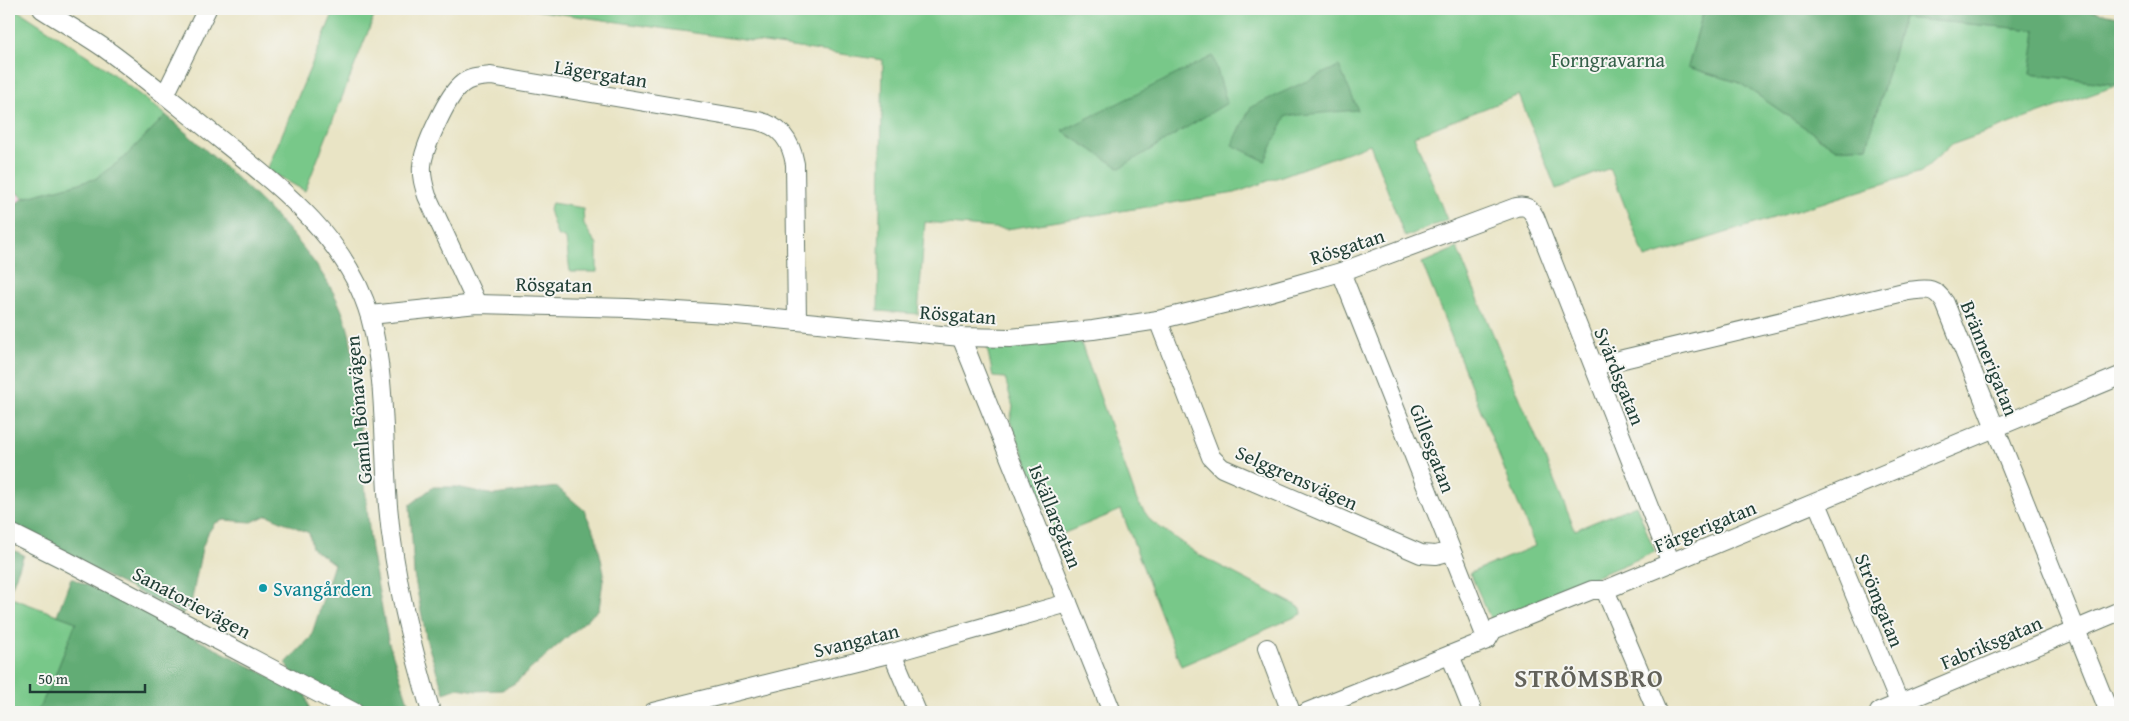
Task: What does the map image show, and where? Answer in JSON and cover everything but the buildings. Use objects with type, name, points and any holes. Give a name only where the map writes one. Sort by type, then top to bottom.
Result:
[{"type":"street","name":"Gamla Bönavägen","points":[[42,9],[103,48],[258,171],[309,216],[347,265],[370,315],[379,356],[384,451],[393,549],[403,606],[431,712]]},
{"type":"street","points":[[165,96],[206,9]]},
{"type":"street","name":"Lägergatan","points":[[477,304],[427,196],[423,185],[422,164],[452,94],[464,82],[481,76],[491,76],[758,121],[780,131],[787,139],[792,150],[795,164],[797,321]]},
{"type":"street","name":"Rösgatan","points":[[370,315],[477,304],[673,310],[962,336],[1010,338],[1093,330],[1158,320],[1256,296],[1341,272],[1516,207],[1526,207]]},
{"type":"street","name":"Svärdsgatan","points":[[1526,207],[1534,217],[1671,563]]},
{"type":"street","name":"Gillesgatan","points":[[1341,272],[1487,640]]},
{"type":"street","name":"Brännerigatan","points":[[1594,366],[1908,291],[1926,289],[1934,291],[1946,303],[2109,712]]},
{"type":"street","name":"Selggrensvägen","points":[[1158,320],[1212,457],[1222,468],[1420,554],[1436,555],[1451,551]]},
{"type":"street","name":"Iskällargatan","points":[[962,336],[1112,712]]},
{"type":"street","name":"Färgerigatan","points":[[1307,712],[1487,640],[1493,630],[1592,590],[1605,590],[2120,376]]},
{"type":"street","name":"Strömgatan","points":[[1817,503],[1901,708]]},
{"type":"street","name":"Sanatorievägen","points":[[9,532],[67,561],[344,710]]},
{"type":"street","points":[[1605,590],[1657,712]]},
{"type":"street","name":"Svangatan","points":[[653,712],[892,653],[1068,603]]},
{"type":"street","name":"Fabriksgatan","points":[[1879,712],[1901,708],[2120,611]]},
{"type":"street","points":[[1267,648],[1292,712]]},
{"type":"street","points":[[892,653],[916,712]]},
{"type":"street","points":[[1450,655],[1473,712]]},
{"type":"shaded area","points":[[9,186],[24,198],[9,208]]},
{"type":"green space","points":[[9,9],[16,9],[97,62],[166,115],[124,158],[95,179],[24,198],[9,186]]},
{"type":"green space","points":[[335,9],[377,9],[305,191],[267,170]]},
{"type":"green space","name":"Forngravarna","points":[[527,9],[1704,9],[1688,67],[1740,83],[1836,149],[1867,147],[1903,18],[2037,30],[2030,74],[2118,85],[1951,145],[1921,172],[1645,258],[1610,168],[1556,189],[1519,95],[1414,136],[1447,220],[1405,237],[1370,144],[1235,193],[1007,229],[925,222],[918,314],[878,311],[883,60]]},
{"type":"green space","points":[[1704,9],[2083,9],[2118,16],[2120,22],[2120,85],[2030,74],[2036,30],[1903,18],[1867,147],[1836,149],[1740,83],[1688,67]]},
{"type":"green space","points":[[1213,56],[1227,103],[1120,168],[1062,131]]},
{"type":"green space","points":[[1339,66],[1358,110],[1286,116],[1265,161],[1232,145],[1251,107]]},
{"type":"green space","points":[[166,115],[246,187],[299,242],[321,272],[338,302],[349,333],[352,349],[371,550],[388,640],[409,705],[397,712],[371,712],[293,675],[286,663],[311,637],[334,564],[312,548],[309,533],[267,515],[252,522],[224,520],[215,523],[208,533],[202,548],[191,604],[182,614],[9,527],[9,208],[24,198],[95,179],[124,158]]},
{"type":"green space","points":[[552,203],[583,208],[584,225],[597,245],[597,272],[570,272],[566,239],[557,235],[549,210]]},
{"type":"green space","points":[[1457,248],[1575,530],[1636,505],[1655,552],[1491,620],[1470,573],[1535,546],[1422,263]]},
{"type":"green space","points":[[1080,340],[1137,501],[1151,521],[1199,555],[1301,608],[1302,614],[1181,666],[1121,510],[1057,536],[1010,421],[1013,407],[1005,378],[993,377],[987,347]]},
{"type":"green space","points":[[433,487],[457,487],[494,495],[557,487],[584,510],[596,536],[604,573],[599,609],[515,683],[502,690],[477,691],[458,688],[444,693],[427,642],[414,574],[410,505]]},
{"type":"green space","points":[[9,548],[24,555],[10,591],[9,591]]},
{"type":"green space","points":[[71,578],[120,600],[306,695],[310,712],[37,712],[52,683],[76,622],[57,615]]},
{"type":"green space","points":[[9,597],[76,622],[52,683],[37,712],[9,712]]},
{"type":"place","name":"Svangården","points":[[263,588]]},
{"type":"district","name":"STRÖMSBRO","points":[[1589,678]]}]
